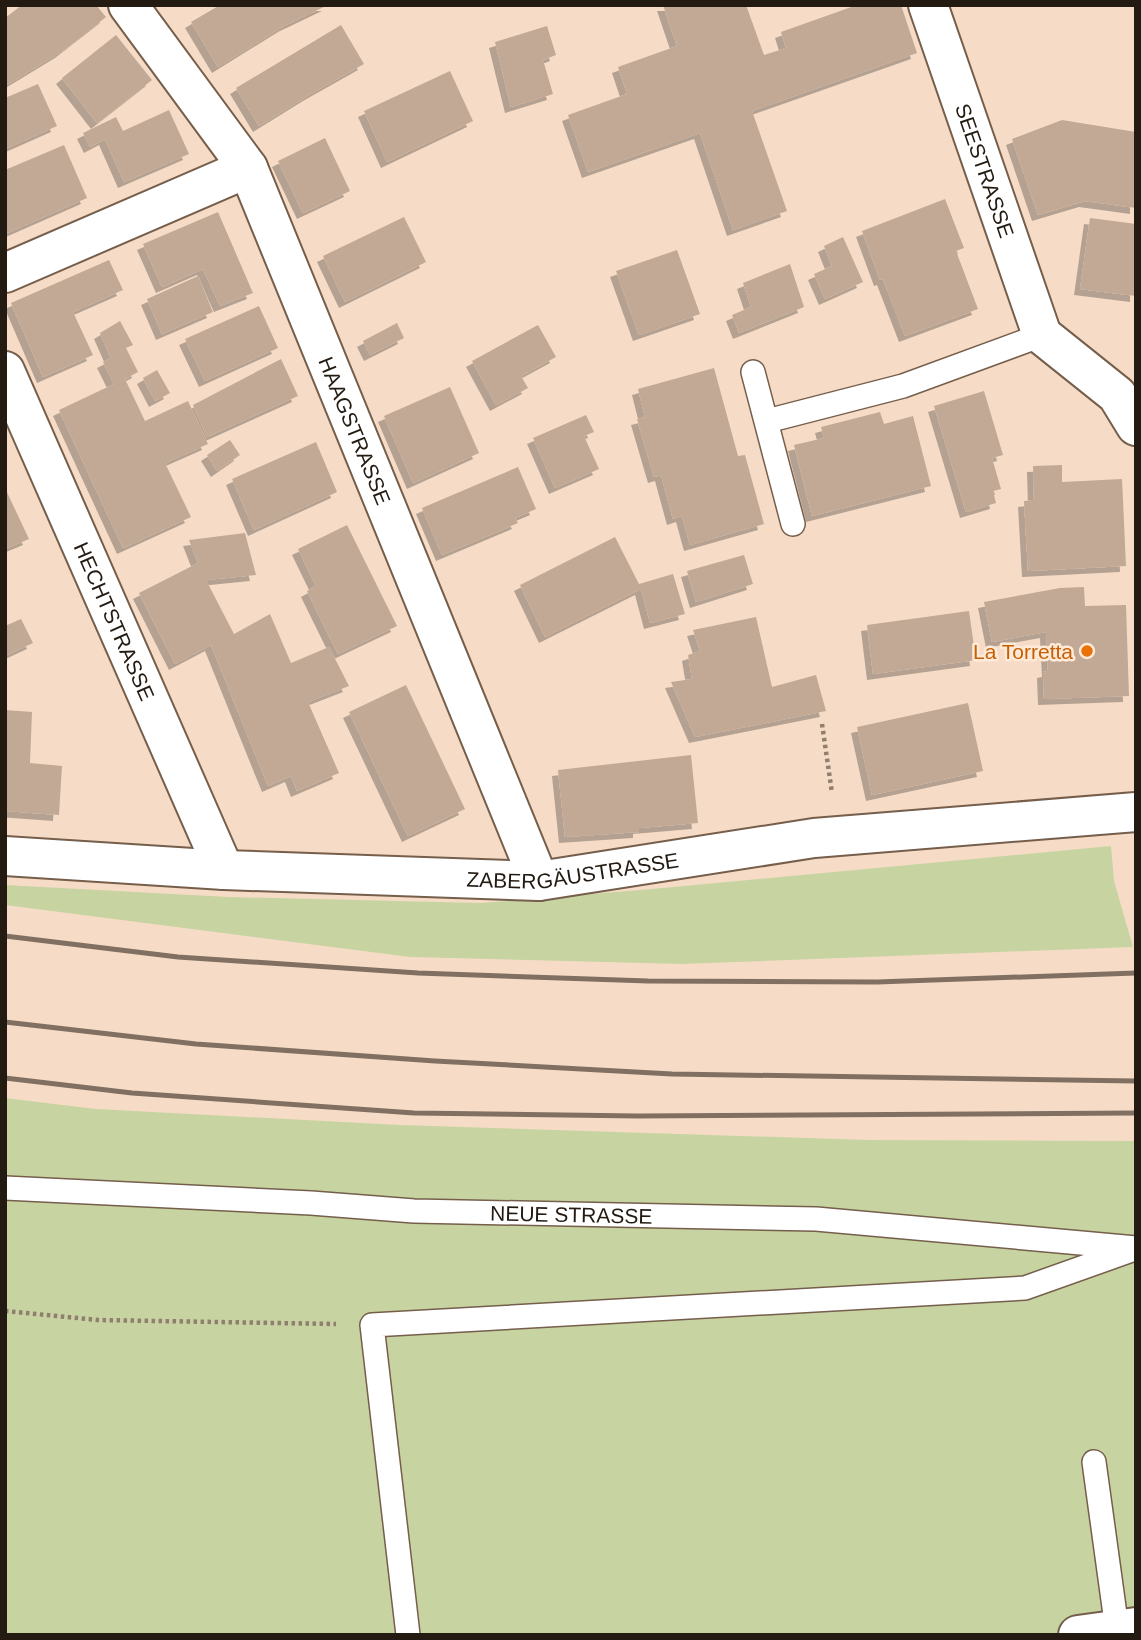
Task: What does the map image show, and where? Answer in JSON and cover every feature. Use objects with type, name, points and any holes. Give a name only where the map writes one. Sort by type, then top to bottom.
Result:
[{"type":"street","name":"HAAGSTRASSE","points":[[128,5],[248,169],[539,881]]},
{"type":"street","name":"SEESTRASSE","points":[[928,5],[1042,335]]},
{"type":"street","points":[[5,274],[248,169]]},
{"type":"street","points":[[1042,335],[1117,395],[1136,426]]},
{"type":"street","name":"HECHTSTRASSE","points":[[5,370],[224,870]]},
{"type":"street","name":"ZABERGÄUSTRASSE","points":[[5,856],[224,870],[539,881],[801,840],[1136,812]]},
{"type":"street","points":[[1078,1635],[1126,1628]]},
{"type":"lane","points":[[767,421],[903,386],[1042,335]]},
{"type":"lane","points":[[753,372],[793,524]]},
{"type":"lane","name":"NEUE STRASSE","points":[[5,1188],[311,1203],[414,1211],[816,1219],[1136,1249]]},
{"type":"lane","points":[[408,1635],[372,1325],[1025,1288],[1136,1249]]},
{"type":"lane","points":[[1094,1462],[1126,1628]]},
{"type":"path","points":[[822,724],[837,836]]},
{"type":"path","points":[[5,1311],[97,1320],[372,1325]]},
{"type":"green space","points":[[1111,846],[1114,881],[1133,947],[682,964],[410,957],[5,905],[5,885],[229,897],[481,903]]},
{"type":"green space","points":[[5,1098],[96,1109],[400,1125],[869,1140],[1136,1141],[1136,1635],[5,1635]]},
{"type":"building","points":[[22,5],[96,5],[106,17],[61,52],[5,86],[5,18]]},
{"type":"building","points":[[220,5],[328,5],[284,26],[218,67],[191,22]]},
{"type":"building","points":[[663,5],[746,5],[764,55],[786,48],[781,32],[857,5],[901,5],[917,53],[752,111],[787,211],[733,230],[700,133],[588,172],[568,115],[627,94],[618,67],[677,46]]},
{"type":"building","points":[[341,25],[364,64],[259,126],[236,88]]},
{"type":"building","points":[[547,26],[556,55],[543,60],[553,94],[511,107],[495,42]]},
{"type":"building","points":[[116,35],[152,80],[97,123],[62,78]]},
{"type":"building","points":[[450,71],[473,121],[387,162],[364,111]]},
{"type":"building","points":[[38,84],[57,126],[5,149],[5,98]]},
{"type":"building","points":[[169,110],[189,154],[124,182],[105,139],[90,147],[83,133],[116,117],[123,131]]},
{"type":"building","points":[[1062,120],[1136,132],[1136,208],[1085,201],[1038,215],[1012,139]]},
{"type":"building","points":[[325,138],[350,191],[303,213],[278,161]]},
{"type":"building","points":[[64,145],[87,198],[5,234],[5,170]]},
{"type":"building","points":[[945,199],[964,248],[956,251],[978,309],[905,336],[862,231]]},
{"type":"building","points":[[218,212],[253,293],[220,306],[203,269],[162,287],[143,244]]},
{"type":"building","points":[[404,217],[426,262],[345,302],[323,256]]},
{"type":"building","points":[[1090,218],[1136,224],[1136,296],[1080,289]]},
{"type":"building","points":[[843,237],[863,282],[825,299],[814,274],[832,266],[824,246]]},
{"type":"building","points":[[677,250],[700,314],[639,335],[616,271]]},
{"type":"building","points":[[109,260],[123,290],[73,312],[93,355],[43,377],[11,303]]},
{"type":"building","points":[[790,264],[804,307],[739,333],[732,315],[751,307],[743,283]]},
{"type":"building","points":[[198,276],[213,312],[162,334],[147,299]]},
{"type":"building","points":[[259,306],[278,348],[205,381],[185,339]]},
{"type":"building","points":[[120,321],[133,345],[126,348],[138,372],[125,379],[145,421],[188,401],[208,444],[165,463],[191,517],[123,548],[59,410],[114,384],[103,362],[111,358],[100,333]]},
{"type":"building","points":[[397,323],[404,338],[370,355],[363,341]]},
{"type":"building","points":[[538,325],[556,357],[521,376],[528,388],[496,405],[472,361]]},
{"type":"building","points":[[281,359],[298,396],[207,437],[193,405]]},
{"type":"building","points":[[714,368],[738,456],[745,455],[764,524],[690,545],[682,516],[673,519],[661,475],[654,477],[637,419],[645,417],[638,389]]},
{"type":"building","points":[[157,370],[170,393],[155,401],[143,378]]},
{"type":"building","points":[[450,387],[479,453],[413,483],[384,416]]},
{"type":"building","points":[[984,391],[1003,455],[992,458],[1001,489],[993,491],[996,503],[966,512],[934,406]]},
{"type":"building","points":[[880,412],[884,424],[913,416],[931,486],[812,516],[794,445],[824,438],[821,427]]},
{"type":"building","points":[[586,415],[594,432],[584,436],[599,469],[555,488],[533,438]]},
{"type":"building","points":[[230,440],[240,455],[217,471],[207,455]]},
{"type":"building","points":[[316,442],[337,492],[254,530],[232,479]]},
{"type":"building","points":[[1062,465],[1062,482],[1122,479],[1126,566],[1028,571],[1024,501],[1034,500],[1033,466]]},
{"type":"building","points":[[518,467],[536,509],[515,518],[518,523],[442,555],[422,508]]},
{"type":"building","points":[[5,488],[29,539],[5,549]]},
{"type":"building","points":[[347,525],[397,626],[338,654],[307,591],[316,586],[298,549]]},
{"type":"building","points":[[245,533],[256,575],[206,580],[234,634],[270,614],[291,663],[329,647],[349,686],[308,702],[339,773],[297,791],[291,776],[268,786],[211,645],[175,664],[139,593],[198,563],[189,540]]},
{"type":"building","points":[[615,537],[639,584],[673,574],[685,614],[650,623],[641,589],[545,637],[520,585]]},
{"type":"building","points":[[744,555],[753,584],[696,602],[687,571]]},
{"type":"building","name":"La Torretta","points":[[1084,587],[1085,606],[1126,605],[1129,696],[1044,699],[1043,672],[1048,671],[1046,632],[992,642],[984,602],[1060,588]]},
{"type":"building","points":[[969,611],[976,660],[873,674],[867,625]]},
{"type":"building","points":[[756,617],[772,687],[816,675],[826,711],[695,737],[671,682],[692,679],[688,655],[700,651],[693,630]]},
{"type":"building","points":[[21,619],[33,643],[5,656],[5,626]]},
{"type":"building","points":[[406,685],[465,809],[408,836],[349,712]]},
{"type":"building","points":[[968,703],[983,771],[872,795],[857,727]]},
{"type":"building","points":[[5,710],[32,712],[30,763],[62,766],[59,815],[5,811]]},
{"type":"building","points":[[691,755],[698,823],[639,828],[639,832],[565,837],[558,770]]},
{"type":"railway","points":[[5,936],[178,957],[418,973],[648,981],[877,982],[1136,973]]},
{"type":"railway","points":[[5,1022],[196,1044],[672,1074],[1136,1081]]},
{"type":"railway","points":[[5,1078],[132,1093],[414,1113],[638,1116],[1136,1113]]},
{"type":"place","name":"La Torretta","points":[[1087,651]]}]
